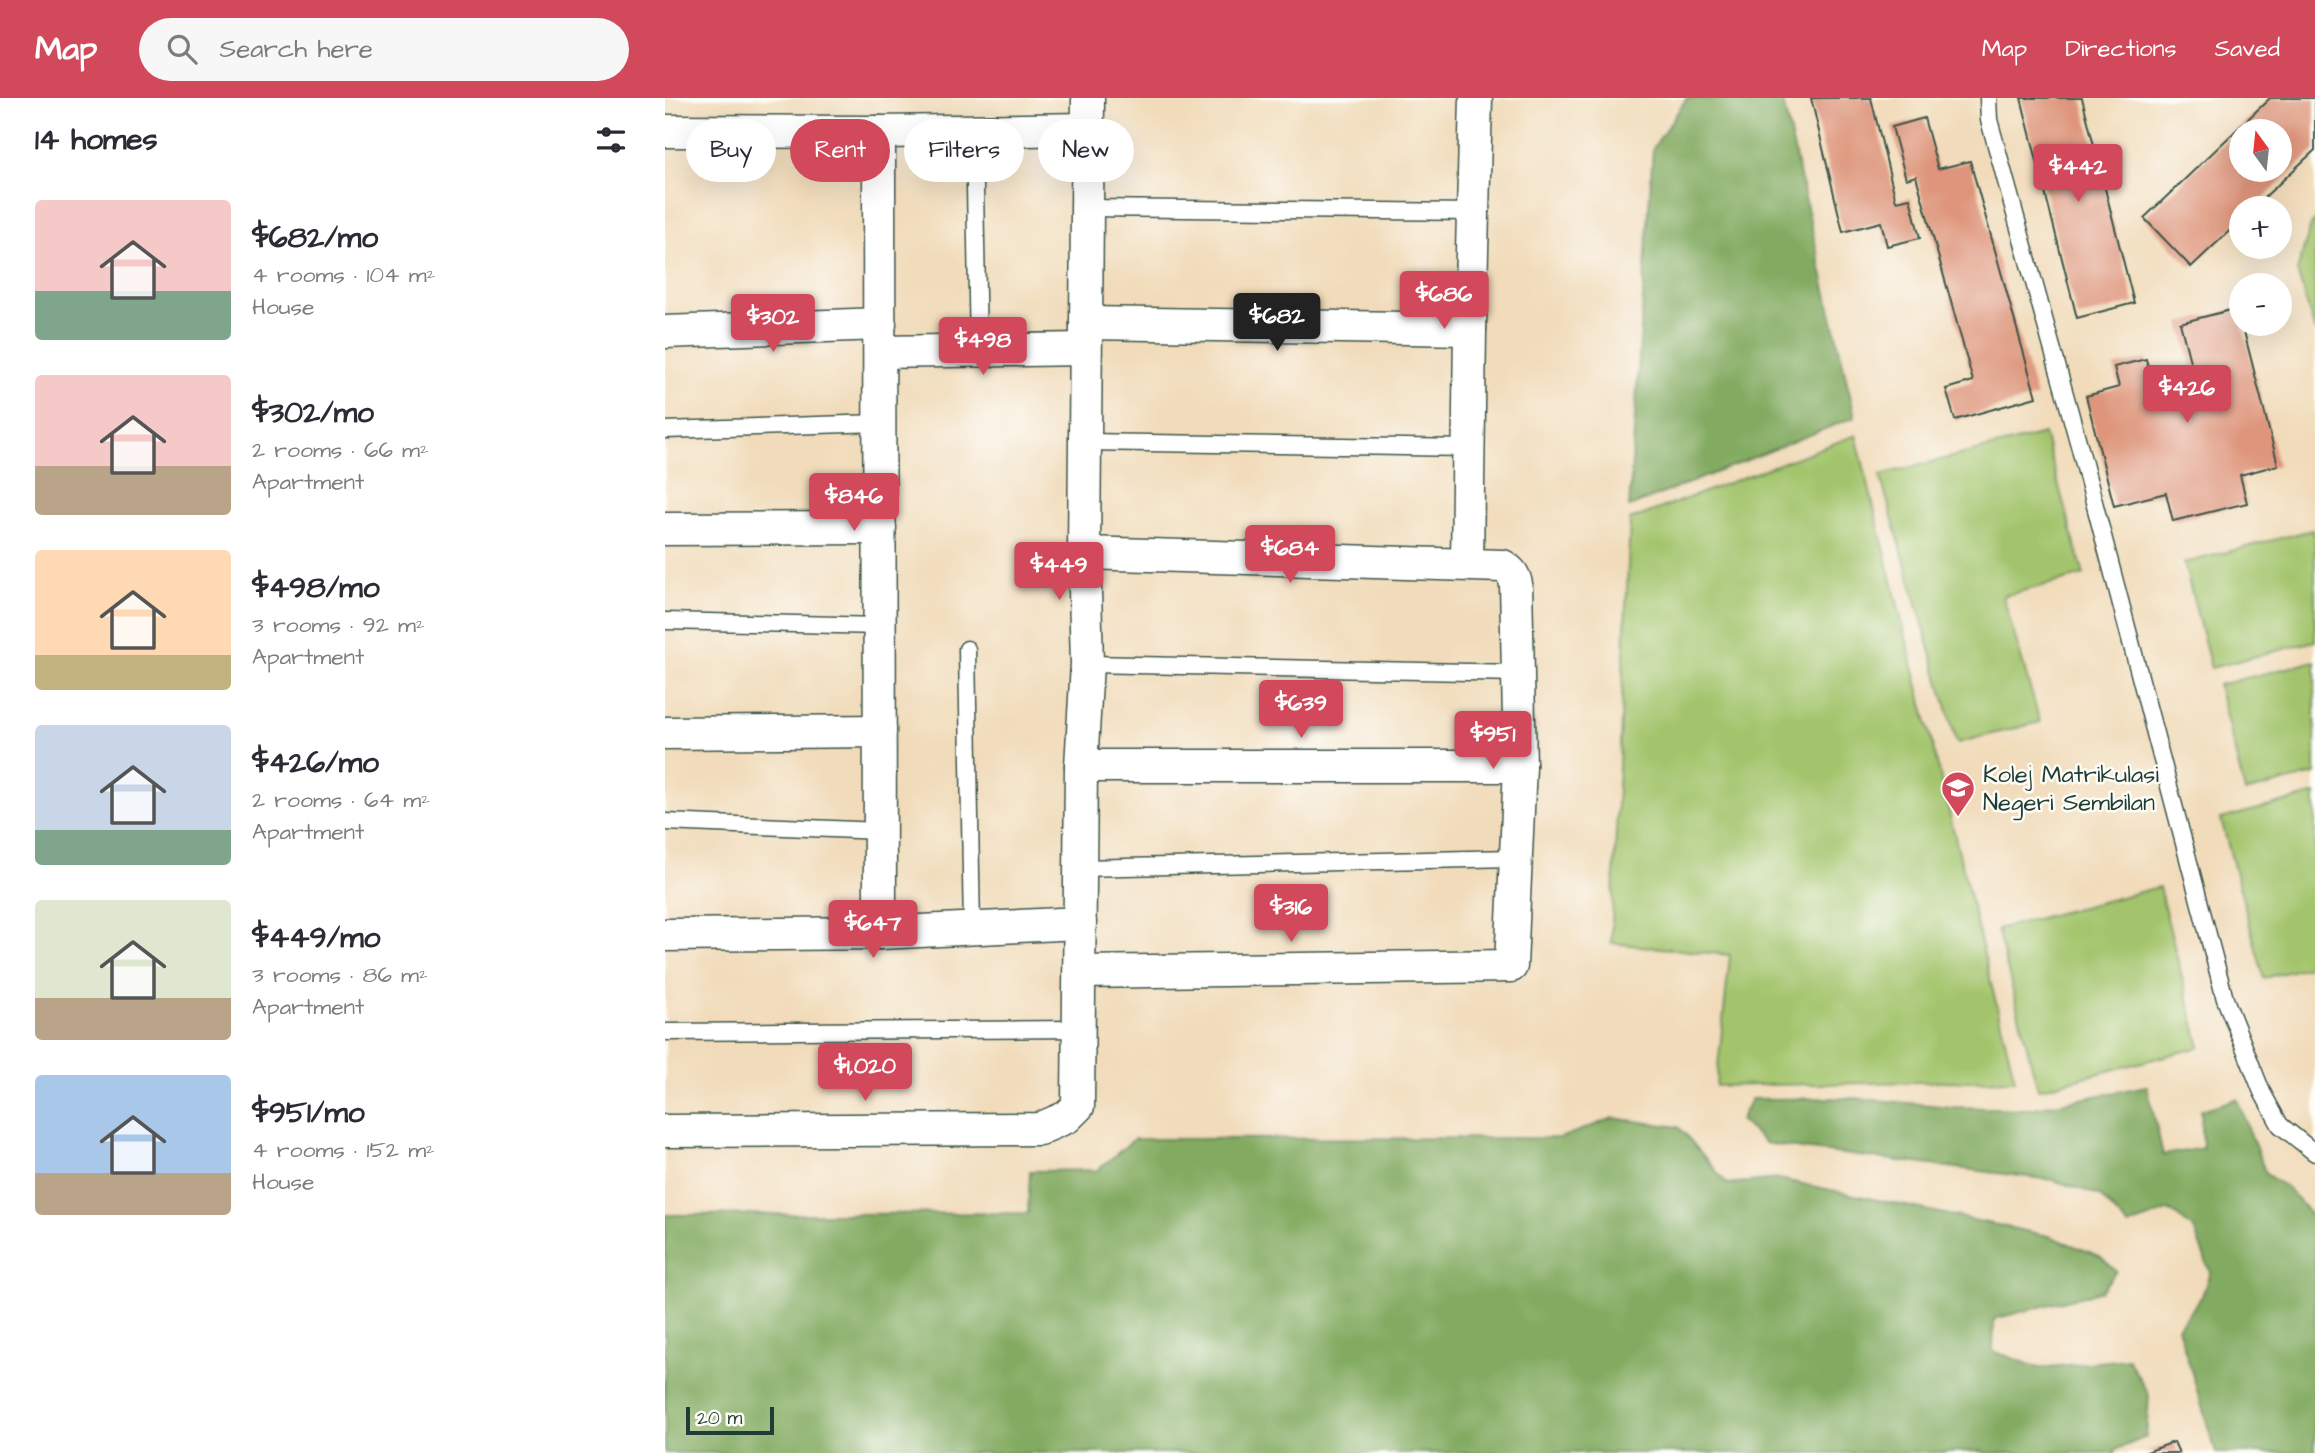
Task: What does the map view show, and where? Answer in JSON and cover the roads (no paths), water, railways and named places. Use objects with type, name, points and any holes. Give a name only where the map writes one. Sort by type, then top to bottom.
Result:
[{"type":"street","points":[[1087,119],[1088,98]]},
{"type":"street","points":[[1467,564],[1476,98],[1470,98]]},
{"type":"street","points":[[665,131],[790,132]]},
{"type":"street","points":[[879,182],[880,933]]},
{"type":"street","points":[[665,1131],[1039,1129],[1067,1118],[1078,1106],[1081,766],[1087,664],[1084,442],[1087,182]]},
{"type":"street","points":[[665,332],[880,338],[978,350],[1085,336],[1470,329]]},
{"type":"street","points":[[665,529],[880,528]]},
{"type":"street","points":[[1080,972],[1508,967],[1512,962],[1514,858],[1520,766],[1514,577],[1510,570],[1503,566],[1084,553]]},
{"type":"street","points":[[665,733],[880,731]]},
{"type":"street","points":[[1081,766],[1520,766]]},
{"type":"street","points":[[665,935],[880,933],[1080,923]]},
{"type":"lane","points":[[1988,98],[1989,120],[2093,498],[2225,999],[2262,1092],[2280,1125],[2315,1153]]},
{"type":"lane","points":[[975,182],[978,350]]},
{"type":"lane","points":[[1087,208],[1473,212]]},
{"type":"lane","points":[[665,430],[880,423]]},
{"type":"lane","points":[[1084,442],[1468,448]]},
{"type":"lane","points":[[665,621],[880,626]]},
{"type":"lane","points":[[967,649],[972,929]]},
{"type":"lane","points":[[1087,664],[1518,673]]},
{"type":"lane","points":[[665,822],[880,831]]},
{"type":"lane","points":[[1080,868],[1514,858]]},
{"type":"lane","points":[[665,1032],[1079,1028]]},
{"type":"place","name":"Kolej Matrikulasi Negeri Sembilan","points":[[1958,818]]}]
